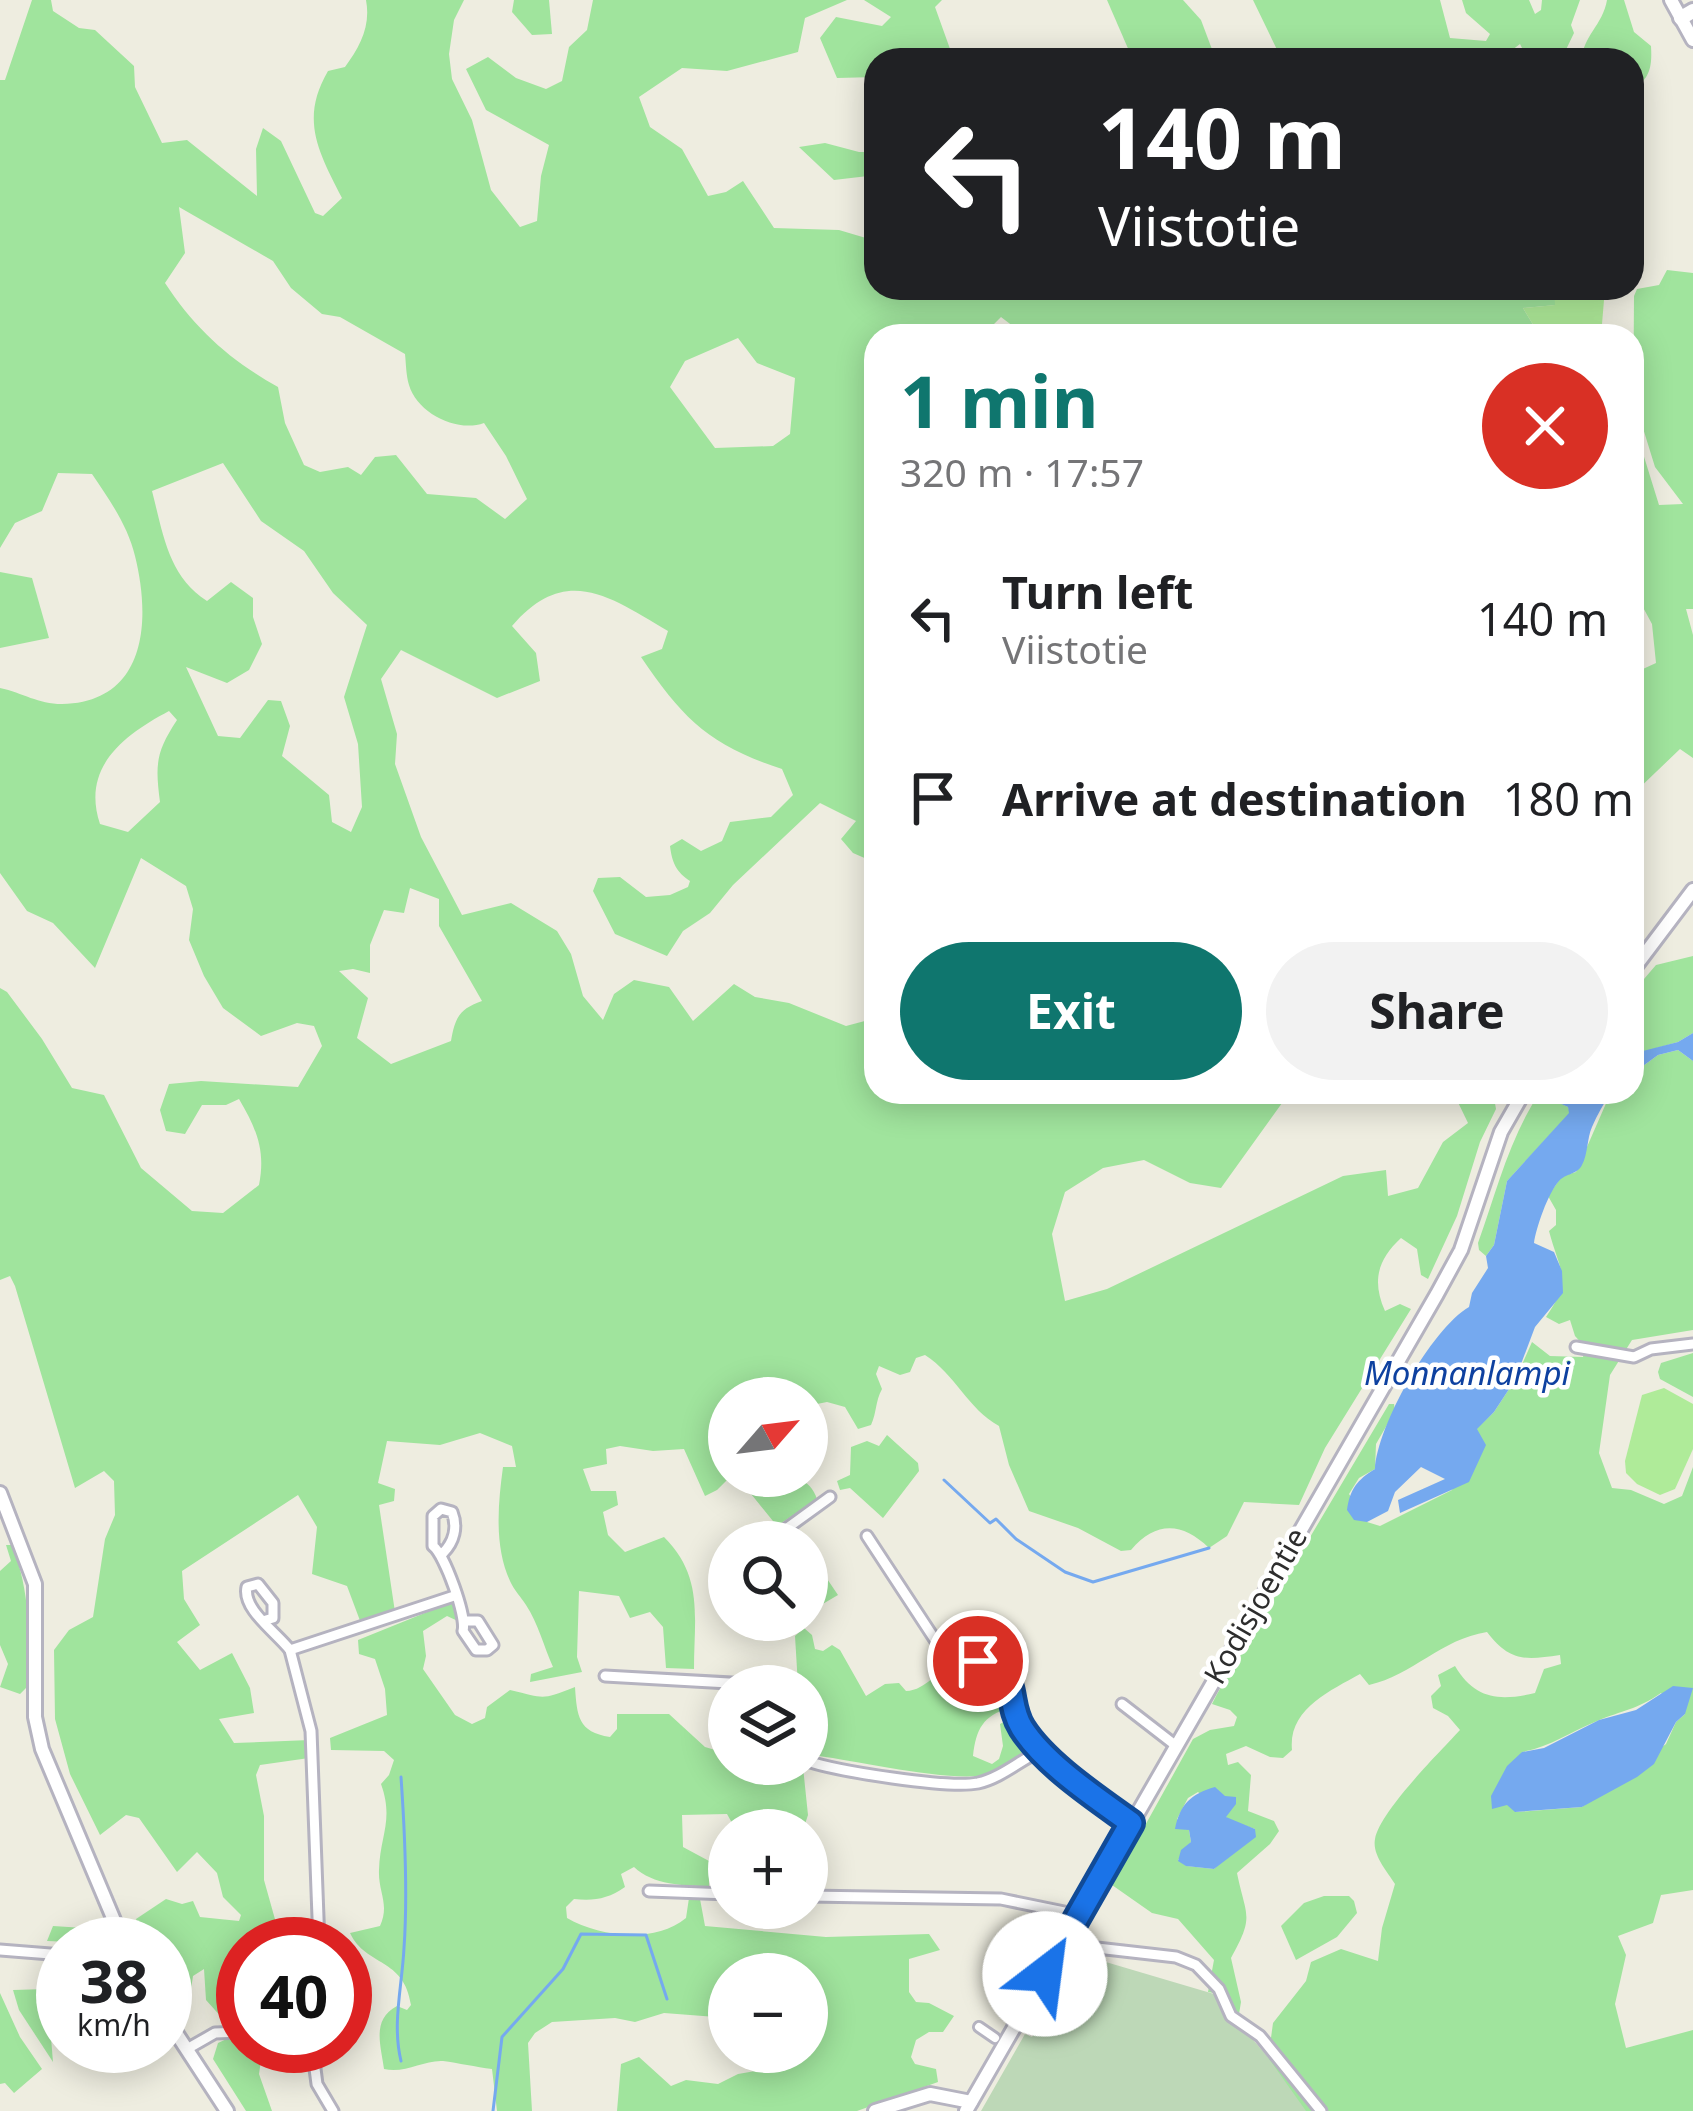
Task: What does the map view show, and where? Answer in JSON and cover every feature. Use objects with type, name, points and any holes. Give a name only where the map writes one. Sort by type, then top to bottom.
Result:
[{"type":"street","points":[[1671,0],[1687,14],[1693,40]]},
{"type":"street","points":[[1644,946],[1693,890]]},
{"type":"street","name":"Kodisjoentie","points":[[968,2107],[1445,1279],[1517,1104]]},
{"type":"street","points":[[1576,1347],[1634,1357],[1652,1349],[1693,1344]]},
{"type":"street","points":[[0,1493],[35,1584],[34,1717],[113,1917]]},
{"type":"street","points":[[797,1521],[830,1497]]},
{"type":"street","points":[[867,1536],[945,1655],[956,1661],[987,1663],[1004,1674],[1017,1721],[1038,1752],[1131,1823]]},
{"type":"street","points":[[443,1553],[466,1622]]},
{"type":"street","points":[[290,1650],[454,1596]]},
{"type":"street","points":[[266,1620],[290,1650],[311,1731],[318,1917]]},
{"type":"street","points":[[605,1676],[708,1682]]},
{"type":"street","points":[[1122,1704],[1175,1745]]},
{"type":"street","points":[[828,1764],[974,1784],[995,1778],[1038,1752]]},
{"type":"street","points":[[649,1891],[708,1893]]},
{"type":"street","points":[[828,1896],[1001,1899],[1079,1915]]},
{"type":"street","points":[[1062,1944],[1176,1958],[1196,1965],[1219,1989],[1232,2016],[1259,2036],[1321,2111]]},
{"type":"street","points":[[0,1950],[36,1953]]},
{"type":"street","points":[[979,2027],[995,2038]]},
{"type":"street","points":[[192,2057],[227,2111]]},
{"type":"street","points":[[316,2073],[333,2111]]},
{"type":"street","points":[[875,2111],[930,2094],[968,2107]]},
{"type":"green space","points":[[32,0],[51,0],[53,11],[79,28],[95,30],[134,66],[135,87],[162,143],[187,140],[257,196],[256,149],[263,128],[281,141],[315,213],[323,216],[342,198],[320,150],[315,104],[328,71],[345,67],[360,44],[366,27],[366,0],[464,0],[454,20],[449,54],[452,79],[472,120],[491,190],[520,227],[537,221],[549,145],[486,110],[466,69],[488,57],[516,78],[546,89],[562,81],[569,47],[587,30],[593,0],[847,0],[805,18],[798,52],[727,71],[682,68],[639,97],[650,127],[682,149],[708,196],[743,181],[774,228],[839,230],[864,237],[864,300],[1555,300],[1556,305],[1523,308],[1533,324],[1010,324],[1001,317],[994,324],[864,324],[864,858],[841,839],[856,821],[820,803],[710,913],[683,931],[667,956],[615,934],[593,891],[598,878],[620,877],[646,897],[670,895],[688,887],[690,881],[676,866],[670,846],[682,839],[701,851],[722,841],[730,822],[771,817],[793,795],[782,769],[735,750],[700,728],[656,679],[641,657],[662,649],[668,631],[607,598],[570,591],[551,595],[512,626],[536,653],[540,681],[497,698],[401,650],[381,679],[397,734],[395,764],[421,837],[462,915],[511,903],[557,931],[571,954],[583,996],[603,1020],[614,994],[634,980],[669,987],[693,1021],[734,984],[755,997],[789,1003],[846,1026],[864,1021],[864,1104],[1281,1104],[1221,1188],[1190,1183],[1144,1160],[1103,1168],[1065,1192],[1052,1234],[1065,1301],[1107,1289],[1343,1176],[1386,1170],[1388,1196],[1418,1188],[1443,1142],[1468,1123],[1459,1104],[1495,1104],[1457,1216],[1428,1279],[1421,1275],[1417,1249],[1401,1238],[1382,1263],[1378,1281],[1385,1311],[1400,1304],[1411,1309],[1325,1448],[1299,1505],[1244,1502],[1227,1536],[1209,1548],[1189,1533],[1169,1528],[1121,1551],[1078,1528],[1029,1511],[999,1426],[925,1355],[916,1358],[910,1372],[900,1375],[879,1366],[876,1374],[882,1389],[873,1420],[858,1429],[845,1407],[828,1402],[828,1377],[708,1377],[708,1494],[684,1449],[620,1446],[606,1449],[607,1464],[583,1469],[591,1491],[616,1491],[618,1505],[603,1512],[608,1535],[625,1552],[664,1537],[686,1567],[694,1598],[694,1669],[666,1668],[663,1627],[650,1612],[630,1618],[619,1596],[579,1591],[577,1657],[582,1672],[530,1682],[531,1674],[553,1667],[501,1554],[500,1496],[503,1467],[516,1467],[512,1446],[480,1433],[440,1445],[387,1441],[378,1483],[395,1489],[394,1501],[379,1505],[395,1612],[362,1626],[347,1586],[312,1574],[317,1527],[298,1495],[182,1571],[184,1599],[200,1625],[177,1642],[200,1670],[232,1653],[250,1688],[254,1713],[219,1719],[234,1743],[310,1740],[309,1758],[260,1765],[256,1775],[264,1816],[264,1880],[274,1917],[240,1917],[223,1897],[217,1873],[197,1852],[177,1872],[139,1818],[126,1815],[100,1835],[70,1774],[55,1719],[54,1650],[69,1630],[93,1617],[105,1539],[115,1515],[114,1481],[104,1471],[75,1488],[15,1286],[10,1276],[0,1280],[0,988],[42,1039],[72,1088],[104,1095],[141,1168],[192,1211],[223,1213],[259,1185],[260,1150],[239,1099],[226,1105],[202,1105],[185,1134],[166,1131],[160,1110],[169,1084],[201,1081],[298,1087],[322,1046],[314,1026],[297,1023],[261,1036],[223,1008],[189,940],[193,909],[186,886],[141,858],[95,968],[53,923],[27,911],[0,873],[0,688],[62,704],[90,700],[112,689],[127,673],[136,653],[142,606],[128,534],[92,474],[58,473],[42,511],[15,523],[0,548],[0,80],[5,80]],"holes":[[[179,207],[273,261],[291,288],[322,314],[340,317],[405,354],[413,395],[429,412],[451,423],[484,423],[527,499],[505,519],[476,498],[427,494],[396,455],[375,457],[361,475],[348,467],[320,472],[304,465],[285,423],[278,387],[215,342],[165,283],[185,253]],[[738,338],[757,363],[795,378],[790,434],[773,446],[715,448],[670,387],[685,361]],[[223,463],[261,521],[304,551],[333,593],[367,625],[344,697],[358,744],[362,807],[351,832],[332,822],[329,795],[282,756],[290,726],[281,701],[268,700],[240,738],[218,736],[186,667],[227,683],[249,670],[262,644],[253,617],[253,598],[231,582],[207,601],[194,591],[169,552],[152,491]],[[169,711],[177,720],[159,759],[160,802],[128,832],[100,824],[96,786],[110,755]],[[410,888],[439,899],[439,926],[482,1001],[459,1015],[451,1041],[391,1064],[357,1038],[368,998],[339,971],[370,973],[370,945],[384,910],[404,913]]]},
{"type":"green space","points":[[514,0],[549,0],[552,34],[532,35],[512,12]]},
{"type":"green space","points":[[864,0],[942,0],[935,7],[950,48],[864,48],[864,77],[837,78],[820,38],[836,17],[882,26],[891,17]]},
{"type":"green space","points":[[1107,0],[1183,0],[1201,20],[1212,48],[1128,48]]},
{"type":"green space","points":[[1253,0],[1440,0],[1450,38],[1486,41],[1490,34],[1466,13],[1462,0],[1529,0],[1535,14],[1542,0],[1580,0],[1567,48],[1522,48],[1520,44],[1515,48],[1276,48]]},
{"type":"green space","points":[[1607,0],[1624,0],[1634,32],[1651,46],[1650,69],[1644,79],[1644,48],[1584,48]]},
{"type":"green space","points":[[825,143],[864,152],[864,176],[834,180],[799,147]]},
{"type":"green space","points":[[1667,270],[1693,273],[1693,609],[1686,609],[1693,635],[1693,758],[1680,749],[1644,784],[1644,668],[1656,663],[1652,624],[1644,609],[1644,457],[1659,505],[1683,504],[1655,467],[1644,431],[1644,324],[1634,324],[1634,300],[1644,300],[1644,288],[1659,285]]},
{"type":"green space","points":[[1555,300],[1604,300],[1602,324],[1533,324],[1523,308],[1555,305]]},
{"type":"green space","points":[[0,572],[32,578],[49,638],[0,648]]},
{"type":"green space","points":[[1693,956],[1693,1033],[1644,1052],[1644,979],[1656,965]]},
{"type":"green space","points":[[1678,1050],[1693,1061],[1693,1330],[1632,1340],[1610,1375],[1599,1453],[1612,1488],[1631,1490],[1664,1504],[1682,1496],[1693,1467],[1693,1890],[1661,1895],[1653,1923],[1618,1936],[1626,1955],[1615,2004],[1626,2048],[1693,2030],[1693,2111],[1303,2111],[1266,2075],[1273,2023],[1306,1981],[1311,1962],[1341,1949],[1378,1961],[1395,1884],[1378,1857],[1379,1827],[1460,1730],[1433,1708],[1431,1696],[1441,1686],[1438,1675],[1455,1666],[1480,1692],[1522,1696],[1535,1693],[1544,1669],[1561,1664],[1560,1655],[1519,1657],[1487,1632],[1471,1636],[1385,1680],[1369,1685],[1360,1674],[1324,1695],[1304,1712],[1292,1750],[1283,1758],[1246,1746],[1226,1754],[1228,1765],[1238,1762],[1251,1775],[1248,1811],[1274,1821],[1279,1831],[1237,1873],[1246,1916],[1231,1958],[1241,2002],[1237,2026],[1214,1993],[1208,1992],[1214,1960],[1178,1919],[1152,1913],[1112,1885],[1193,1739],[1234,1726],[1237,1717],[1230,1710],[1212,1704],[1389,1404],[1394,1404],[1395,1411],[1376,1444],[1375,1469],[1359,1478],[1349,1494],[1367,1522],[1380,1526],[1452,1490],[1476,1429],[1515,1380],[1532,1342],[1550,1356],[1583,1357],[1585,1347],[1570,1320],[1559,1324],[1546,1317],[1562,1284],[1549,1231],[1556,1225],[1556,1210],[1548,1196],[1562,1176],[1576,1172],[1606,1104],[1644,1104],[1644,1065],[1658,1055]],"holes":[[[1661,1693],[1685,1714],[1666,1744],[1582,1807],[1516,1812],[1507,1804],[1522,1752]],[[1198,1792],[1229,1820],[1255,1829],[1214,1869],[1187,1866],[1178,1860],[1191,1842],[1189,1830],[1177,1819],[1188,1798]]]},
{"type":"green space","points":[[1533,1104],[1562,1104],[1570,1113],[1507,1181],[1494,1245],[1486,1256],[1478,1243]]},
{"type":"green space","points":[[1693,1353],[1693,1397],[1660,1379],[1658,1372],[1661,1363]]},
{"type":"green space","points":[[1664,1388],[1693,1404],[1693,1449],[1675,1489],[1660,1495],[1637,1484],[1626,1473],[1625,1461],[1642,1395]]},
{"type":"green space","points":[[887,1435],[918,1463],[919,1471],[883,1518],[850,1488],[840,1490],[837,1481],[850,1475],[851,1447],[867,1441],[879,1446]]},
{"type":"green space","points":[[754,1497],[817,1499],[784,1521],[773,1521]]},
{"type":"green space","points":[[6,1545],[12,1545],[18,1562],[28,1615],[26,1688],[20,1694],[0,1687],[8,1664],[0,1645],[0,1571],[11,1561]]},
{"type":"green space","points":[[828,1580],[838,1595],[828,1601]]},
{"type":"green space","points":[[452,1602],[461,1608],[460,1622],[447,1616],[423,1631],[423,1669],[455,1715],[472,1724],[485,1718],[487,1707],[510,1690],[542,1697],[575,1687],[581,1721],[599,1735],[610,1737],[617,1729],[617,1714],[669,1714],[708,1748],[708,1785],[805,1785],[807,1809],[708,1809],[708,1814],[682,1815],[683,1847],[708,1860],[708,1886],[659,1881],[634,1867],[621,1874],[625,1887],[619,1891],[601,1898],[574,1899],[566,1907],[567,1918],[611,1933],[659,1932],[686,1918],[689,1898],[700,1899],[708,1929],[826,1937],[929,1934],[940,1950],[909,1959],[909,1992],[916,2002],[954,2016],[943,2032],[929,2032],[916,2040],[911,2057],[915,2064],[936,2069],[938,2082],[857,2111],[617,2111],[621,2064],[639,2057],[671,2086],[686,2080],[718,2084],[744,2073],[828,2073],[828,1953],[708,1953],[708,2016],[664,2013],[635,2022],[615,2018],[552,2022],[528,2043],[532,2111],[497,2111],[492,2069],[443,2061],[384,2069],[380,2034],[384,2018],[397,2006],[407,2010],[411,2005],[401,1978],[372,1956],[372,1928],[380,1926],[384,1904],[379,1870],[386,1808],[381,1784],[394,1760],[384,1751],[331,1750],[330,1738],[387,1715],[375,1659],[359,1654],[358,1640]]},
{"type":"green space","points":[[795,1641],[813,1641],[815,1649],[823,1651],[832,1645],[840,1650],[866,1696],[885,1684],[899,1683],[906,1691],[950,1668],[968,1670],[956,1689],[967,1702],[1008,1695],[1009,1708],[982,1725],[973,1756],[992,1764],[999,1759],[1003,1746],[1000,1724],[1011,1718],[1031,1749],[1001,1770],[974,1776],[828,1757],[828,1665],[797,1665]]},
{"type":"green space","points":[[1324,1896],[1349,1896],[1357,1913],[1337,1937],[1296,1960],[1281,1926],[1304,1903]]},
{"type":"green space","points":[[166,1899],[182,1904],[193,1901],[200,1917],[216,1919],[216,2011],[206,2000],[204,1969],[192,1982],[192,1917],[139,1917]]},
{"type":"green space","points":[[1072,1952],[1214,1994],[1306,2111],[981,2111],[1025,2034],[1032,2037],[1044,2015],[1039,2011]]},
{"type":"green space","points":[[36,1989],[36,2036],[19,2010],[13,1990]]},
{"type":"green space","points":[[0,1993],[36,2060],[37,2073],[14,2093],[0,2084]]},
{"type":"green space","points":[[222,2073],[259,2073],[272,2111],[246,2111]]},
{"type":"water","points":[[1693,1033],[1693,1061],[1678,1050],[1658,1055],[1644,1065],[1644,1051]]},
{"type":"water","name":"Monnanlampi","points":[[1561,1104],[1604,1104],[1592,1127],[1582,1165],[1555,1186],[1535,1237],[1534,1243],[1554,1252],[1562,1271],[1563,1293],[1535,1327],[1515,1380],[1477,1429],[1486,1445],[1469,1482],[1400,1513],[1398,1500],[1445,1479],[1421,1467],[1395,1492],[1388,1511],[1367,1522],[1354,1520],[1347,1510],[1350,1496],[1375,1469],[1385,1429],[1408,1380],[1439,1336],[1469,1307],[1488,1268],[1486,1256],[1494,1245],[1507,1181],[1569,1113]]},
{"type":"water","points":[[1673,1686],[1693,1688],[1685,1714],[1654,1764],[1637,1777],[1582,1807],[1515,1812],[1507,1805],[1492,1809],[1491,1796],[1507,1766],[1522,1752],[1544,1748],[1599,1720],[1636,1710]]},
{"type":"water","points":[[1215,1787],[1225,1796],[1236,1797],[1226,1817],[1255,1829],[1256,1837],[1214,1869],[1186,1866],[1178,1861],[1181,1850],[1191,1842],[1189,1830],[1175,1829],[1177,1820],[1188,1801]]},
{"type":"waterway","points":[[944,1480],[990,1523],[996,1519],[1016,1539],[1065,1572],[1093,1582],[1209,1548]]},
{"type":"waterway","points":[[401,1777],[406,1884],[397,2019],[401,2061]]},
{"type":"waterway","points":[[493,2111],[502,2037],[563,1969],[581,1934],[646,1935],[667,1999]]},
{"type":"route","points":[[978,1661],[1004,1674],[1017,1721],[1038,1752],[1131,1823],[1045,1974]]}]
